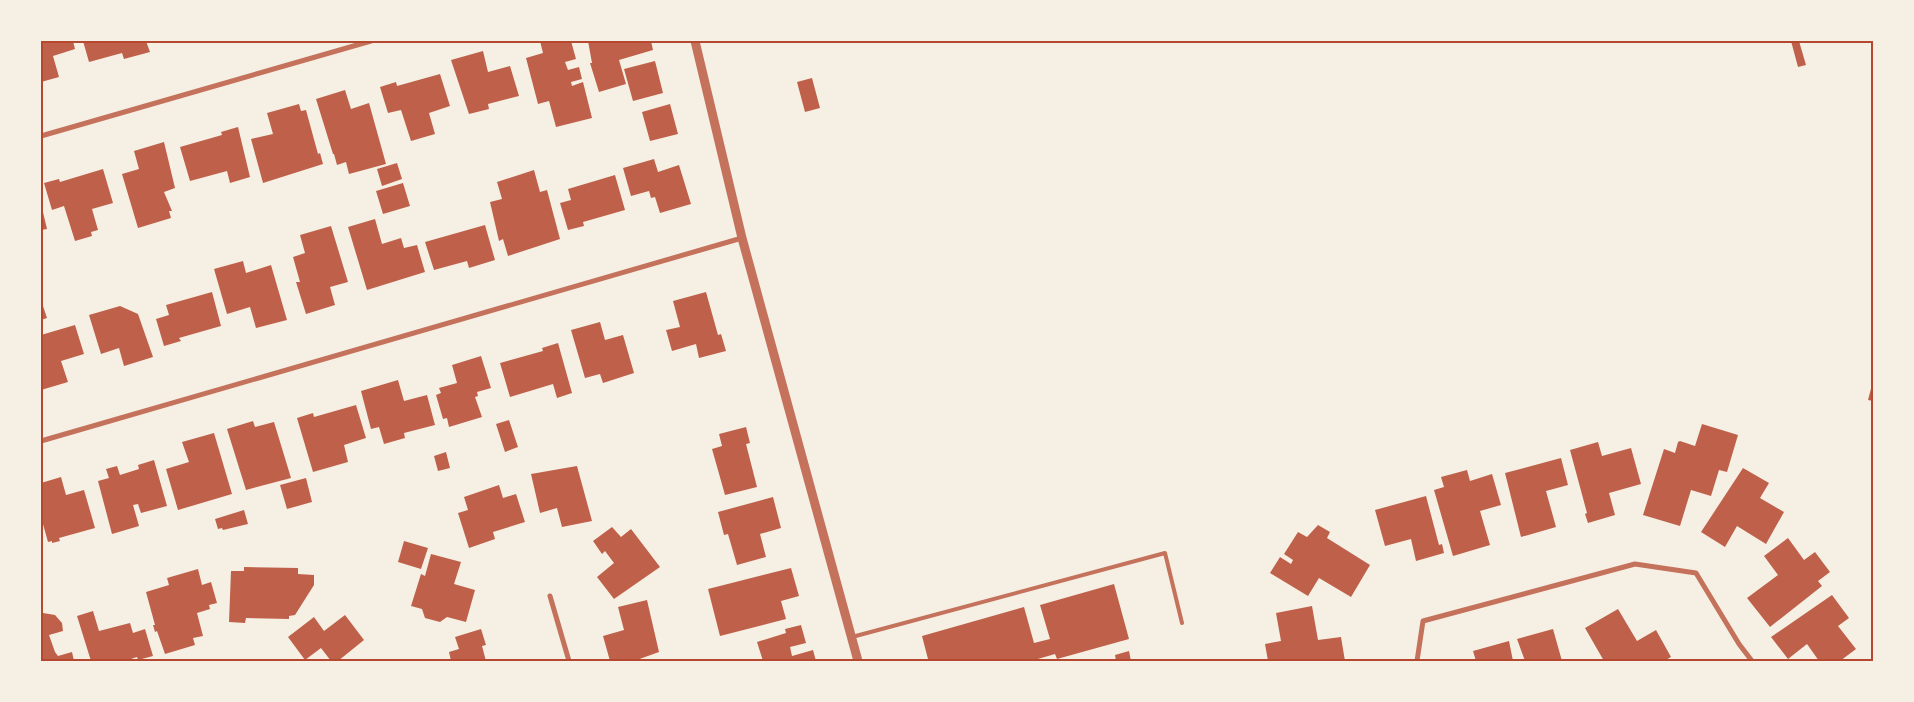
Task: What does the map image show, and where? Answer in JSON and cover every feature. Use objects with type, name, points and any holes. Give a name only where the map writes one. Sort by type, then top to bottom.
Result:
[{"type":"street","points":[[41,136],[371,41]]},
{"type":"street","points":[[695,41],[742,238],[858,661]]},
{"type":"street","points":[[41,441],[742,238]]},
{"type":"street","points":[[1417,661],[1423,621],[1635,564],[1696,573],[1739,644],[1752,661]]},
{"type":"street","points":[[550,596],[569,661]]},
{"type":"lane","points":[[852,636],[1165,553],[1182,624]]},
{"type":"building","points":[[41,41],[73,41],[75,49],[53,56],[59,77],[41,82]]},
{"type":"building","points":[[83,41],[146,41],[150,52],[124,59],[122,53],[89,62]]},
{"type":"building","points":[[540,41],[571,41],[576,59],[565,62],[568,70],[579,67],[582,79],[571,82],[572,86],[583,82],[592,118],[556,127],[549,101],[538,104],[526,58],[543,53]]},
{"type":"building","points":[[588,41],[651,41],[653,50],[619,60],[626,84],[599,92],[590,63],[592,63]]},
{"type":"building","points":[[1791,41],[1799,41],[1806,65],[1798,67]]},
{"type":"building","points":[[483,51],[488,72],[510,66],[519,96],[488,104],[489,109],[469,114],[451,60]]},
{"type":"building","points":[[655,61],[663,93],[633,101],[624,69]]},
{"type":"building","points":[[440,74],[450,106],[429,113],[435,134],[411,141],[401,110],[388,113],[380,87],[396,82],[397,86]]},
{"type":"building","points":[[812,78],[820,108],[805,112],[797,82]]},
{"type":"building","points":[[345,90],[351,109],[369,103],[386,164],[349,174],[346,162],[337,165],[316,99]]},
{"type":"building","points":[[299,104],[301,111],[306,110],[318,154],[320,153],[323,164],[263,183],[251,139],[273,134],[267,113]]},
{"type":"building","points":[[670,104],[678,134],[650,141],[642,112]]},
{"type":"building","points":[[238,127],[250,177],[230,183],[227,171],[190,181],[180,147],[222,135],[221,132]]},
{"type":"building","points":[[164,142],[175,188],[164,192],[172,211],[169,211],[171,218],[138,228],[122,174],[139,169],[134,151]]},
{"type":"building","points":[[654,159],[658,172],[679,165],[691,204],[660,213],[655,197],[651,198],[649,191],[631,196],[623,168]]},
{"type":"building","points":[[397,163],[402,179],[382,186],[377,169]]},
{"type":"building","points":[[103,169],[113,203],[92,209],[98,230],[91,232],[92,236],[75,241],[64,206],[52,210],[44,183],[59,179],[60,182]]},
{"type":"building","points":[[534,170],[540,192],[547,190],[560,239],[508,256],[503,239],[499,241],[490,202],[502,199],[497,182]]},
{"type":"building","points":[[615,175],[625,210],[583,222],[584,226],[568,230],[560,203],[571,200],[568,189]]},
{"type":"building","points":[[403,183],[410,206],[383,214],[376,191]]},
{"type":"building","points":[[41,208],[47,229],[41,230]]},
{"type":"building","points":[[375,219],[382,244],[401,238],[404,248],[417,245],[425,272],[367,290],[348,227]]},
{"type":"building","points":[[485,225],[495,260],[469,268],[467,261],[434,270],[425,242]]},
{"type":"building","points":[[331,226],[348,282],[330,287],[335,305],[306,314],[296,282],[300,282],[293,257],[305,253],[300,235]]},
{"type":"building","points":[[243,261],[246,273],[271,265],[287,320],[256,328],[250,307],[227,314],[214,269]]},
{"type":"building","points":[[212,292],[221,326],[179,338],[181,341],[164,346],[156,319],[169,315],[166,305]]},
{"type":"building","points":[[706,292],[718,335],[721,334],[726,351],[699,358],[696,344],[672,351],[666,330],[680,327],[673,301]]},
{"type":"building","points":[[41,300],[47,318],[41,320]]},
{"type":"building","points":[[120,306],[138,314],[153,357],[124,366],[119,348],[101,354],[89,315]]},
{"type":"building","points":[[600,322],[605,340],[623,335],[634,373],[603,383],[600,374],[585,378],[571,330]]},
{"type":"building","points":[[75,325],[84,354],[61,361],[68,382],[41,390],[41,335]]},
{"type":"building","points":[[558,343],[572,393],[557,398],[553,384],[510,397],[500,363],[543,351],[542,348]]},
{"type":"building","points":[[481,356],[491,388],[477,392],[478,396],[475,397],[482,417],[449,427],[447,418],[443,419],[436,395],[441,393],[439,388],[457,383],[452,365]]},
{"type":"building","points":[[398,380],[404,401],[427,395],[435,425],[404,433],[405,438],[384,444],[379,427],[371,429],[361,391]]},
{"type":"building","points":[[1873,381],[1873,401],[1868,400]]},
{"type":"building","points":[[356,405],[366,438],[344,445],[348,462],[313,472],[297,418],[313,413],[314,417]]},
{"type":"building","points":[[509,420],[518,447],[505,452],[496,424]]},
{"type":"building","points":[[253,421],[255,427],[274,422],[291,478],[246,490],[227,429]]},
{"type":"building","points":[[1702,424],[1738,435],[1727,472],[1719,470],[1711,496],[1691,490],[1680,526],[1643,515],[1664,449],[1675,453],[1680,441],[1695,446]]},
{"type":"building","points":[[746,427],[750,443],[746,444],[757,487],[725,495],[712,449],[722,446],[719,434]]},
{"type":"building","points":[[214,433],[232,494],[178,510],[166,469],[189,462],[182,442]]},
{"type":"building","points":[[1598,442],[1602,456],[1631,448],[1641,484],[1609,493],[1615,515],[1588,523],[1570,450]]},
{"type":"building","points":[[446,452],[450,468],[438,471],[434,456]]},
{"type":"building","points":[[1561,458],[1568,485],[1546,491],[1556,527],[1521,537],[1505,473]]},
{"type":"building","points":[[154,460],[167,506],[141,513],[138,504],[133,505],[139,526],[112,534],[98,481],[109,478],[106,469],[117,466],[120,475],[139,469],[138,465]]},
{"type":"building","points":[[577,466],[592,521],[562,527],[557,508],[540,513],[531,474]]},
{"type":"building","points":[[1743,468],[1769,483],[1760,498],[1784,512],[1766,544],[1737,526],[1725,547],[1701,532]]},
{"type":"building","points":[[1467,470],[1470,481],[1492,474],[1501,505],[1480,511],[1490,545],[1453,556],[1434,490],[1444,487],[1441,477]]},
{"type":"building","points":[[61,477],[66,495],[84,490],[95,528],[59,538],[60,541],[52,543],[52,541],[48,542],[41,517],[41,483]]},
{"type":"building","points":[[306,478],[312,502],[287,509],[280,485]]},
{"type":"building","points":[[499,485],[503,498],[516,494],[525,522],[493,532],[495,539],[469,548],[458,513],[468,510],[464,497]]},
{"type":"building","points":[[1426,496],[1439,545],[1442,544],[1444,553],[1416,561],[1411,539],[1385,546],[1375,510]]},
{"type":"building","points":[[773,497],[781,528],[760,534],[766,557],[737,565],[728,534],[724,535],[718,512]]},
{"type":"building","points":[[244,510],[248,524],[223,530],[222,528],[218,529],[215,519]]},
{"type":"building","points":[[1318,525],[1330,532],[1327,538],[1370,565],[1351,597],[1319,578],[1308,596],[1270,573],[1280,557],[1291,564],[1293,560],[1284,554],[1298,532],[1307,537]]},
{"type":"building","points":[[612,527],[621,537],[631,529],[660,567],[614,599],[597,577],[614,563],[605,551],[602,554],[593,541]]},
{"type":"building","points":[[1788,538],[1804,560],[1815,552],[1830,572],[1818,581],[1822,586],[1770,627],[1747,598],[1778,575],[1764,556]]},
{"type":"building","points":[[404,541],[428,548],[421,569],[398,562]]},
{"type":"building","points":[[431,554],[461,562],[454,584],[475,590],[466,622],[447,617],[440,622],[425,618],[422,609],[411,606],[421,574],[425,576]]},
{"type":"building","points":[[244,567],[298,568],[298,574],[314,575],[314,585],[295,615],[289,616],[289,619],[246,618],[245,623],[229,622],[231,571],[244,571]]},
{"type":"building","points":[[791,568],[799,596],[781,601],[786,619],[720,636],[708,589]]},
{"type":"building","points":[[198,569],[202,585],[211,582],[217,603],[209,605],[210,609],[197,613],[203,636],[193,638],[195,645],[165,654],[157,631],[155,632],[153,625],[155,625],[146,592],[169,585],[167,578]]},
{"type":"building","points":[[1114,584],[1129,639],[1057,659],[1055,654],[1031,661],[923,661],[928,659],[922,636],[1024,607],[1034,643],[1050,639],[1040,605]]},
{"type":"building","points":[[1832,595],[1849,618],[1838,626],[1856,649],[1840,661],[1819,661],[1807,644],[1788,659],[1771,637]]},
{"type":"building","points":[[647,600],[659,652],[634,661],[610,661],[603,636],[624,630],[618,607]]},
{"type":"building","points":[[1312,606],[1318,640],[1341,637],[1345,661],[1268,661],[1265,644],[1281,641],[1276,613]]},
{"type":"building","points":[[1618,609],[1637,641],[1656,630],[1671,657],[1664,661],[1604,661],[1585,628]]},
{"type":"building","points":[[93,611],[99,631],[130,623],[133,633],[145,629],[153,656],[138,660],[137,657],[125,661],[91,661],[77,616]]},
{"type":"building","points":[[41,614],[55,615],[62,623],[63,631],[49,635],[55,652],[58,656],[72,652],[74,661],[41,661]]},
{"type":"building","points":[[345,615],[364,640],[338,661],[331,661],[321,648],[305,660],[288,637],[314,617],[324,631]]},
{"type":"building","points":[[801,625],[806,643],[790,647],[792,656],[813,650],[816,661],[763,661],[757,642],[786,633],[785,629]]},
{"type":"building","points":[[481,629],[486,645],[482,646],[486,661],[451,661],[449,652],[459,649],[455,637]]},
{"type":"building","points":[[1553,629],[1562,661],[1525,661],[1517,639]]},
{"type":"building","points":[[1509,641],[1513,661],[1476,661],[1473,651]]},
{"type":"building","points":[[1129,651],[1131,661],[1116,661],[1115,655]]}]
